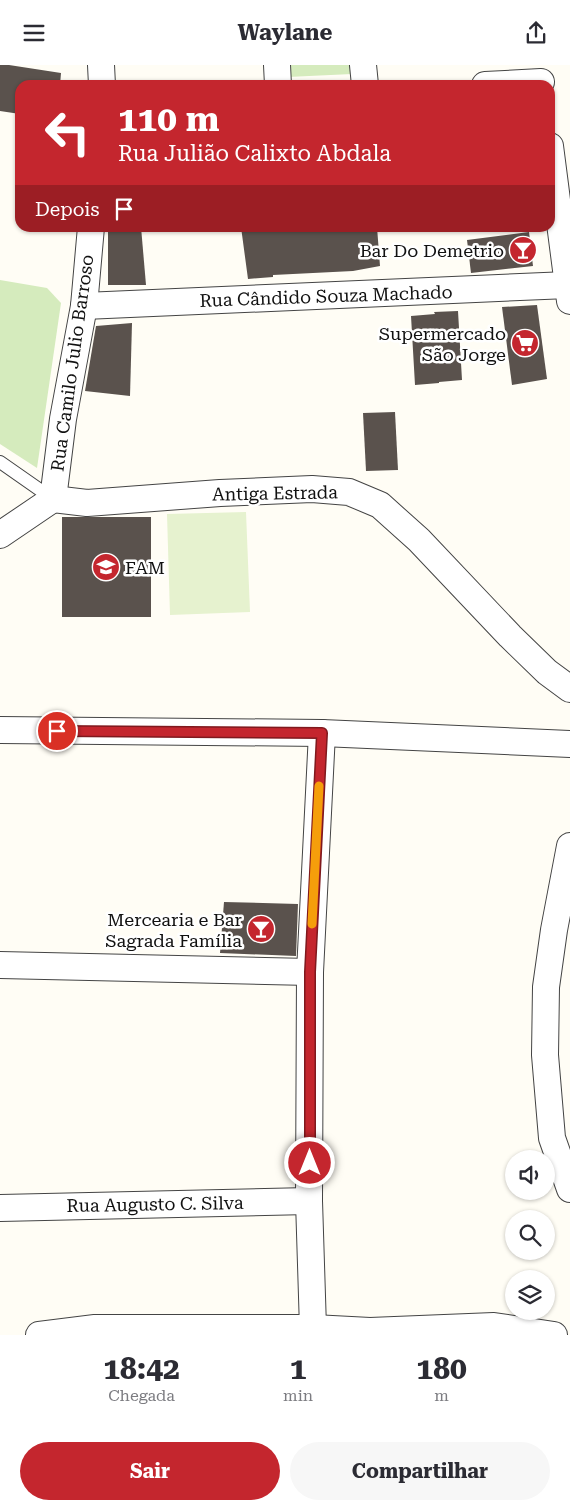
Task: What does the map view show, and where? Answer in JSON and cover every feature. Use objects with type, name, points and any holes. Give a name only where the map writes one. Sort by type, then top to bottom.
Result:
[{"type":"street","points":[[101,65],[102,80]]},
{"type":"street","points":[[277,65],[278,80]]},
{"type":"street","points":[[363,65],[364,80]]},
{"type":"street","points":[[520,80],[541,77]]},
{"type":"street","points":[[555,184],[569,292]]},
{"type":"street","name":"Rua Camilo Julio Barroso","points":[[53,499],[63,419],[84,306],[91,232]]},
{"type":"street","name":"Rua Cândido Souza Machado","points":[[84,306],[569,292]]},
{"type":"street","name":"Antiga Estrada","points":[[53,499],[87,503],[220,493],[312,489],[349,492],[380,505],[419,541],[547,672],[570,689]]},
{"type":"street","points":[[0,535],[53,499]]},
{"type":"street","points":[[0,730],[322,733],[570,744]]},
{"type":"street","points":[[313,1328],[310,1201],[310,972],[322,733]]},
{"type":"street","points":[[570,846],[554,930],[546,987],[545,1055],[552,1138],[570,1189]]},
{"type":"street","points":[[0,965],[310,972]]},
{"type":"street","name":"Rua Augusto C. Silva","points":[[0,1208],[310,1201]]},
{"type":"street","points":[[40,1335],[95,1328],[197,1332],[313,1328],[369,1333],[494,1326],[554,1335]]},
{"type":"lane","points":[[0,462],[53,499]]},
{"type":"green space","points":[[287,65],[352,65],[352,74],[288,77]]},
{"type":"green space","points":[[0,280],[47,288],[61,303],[37,468],[0,444]]},
{"type":"green space","points":[[246,512],[250,612],[170,615],[167,514]]},
{"type":"building","points":[[0,65],[61,73],[60,80],[15,80],[15,113],[0,111]]},
{"type":"building","points":[[108,232],[141,232],[146,285],[108,285]]},
{"type":"building","points":[[242,232],[377,232],[380,266],[353,271],[273,275],[273,277],[248,279]]},
{"type":"building","points":[[529,232],[533,266],[471,273],[467,240]]},
{"type":"building","name":"Supermercado São Jorge","points":[[537,305],[547,379],[512,385],[502,307]]},
{"type":"building","points":[[458,311],[462,380],[415,385],[411,316],[435,314],[434,312]]},
{"type":"building","points":[[132,323],[130,396],[85,391],[96,326]]},
{"type":"building","points":[[395,412],[398,470],[366,471],[363,413]]},
{"type":"building","name":"FAM","points":[[62,517],[151,517],[151,617],[62,617]]},
{"type":"building","name":"Mercearia e Bar Sagrada Família","points":[[224,902],[298,904],[296,956],[220,953]]},
{"type":"slow traffic","points":[[312,924],[319,786]]},
{"type":"place","name":"Bar Do Demetrio","points":[[523,250]]},
{"type":"place","name":"Supermercado São Jorge","points":[[525,343]]},
{"type":"place","name":"FAM","points":[[106,567]]},
{"type":"place","name":"Mercearia e Bar Sagrada Família","points":[[261,929]]},
{"type":"route","points":[[57,731],[322,733],[310,972],[310,1163]]}]
